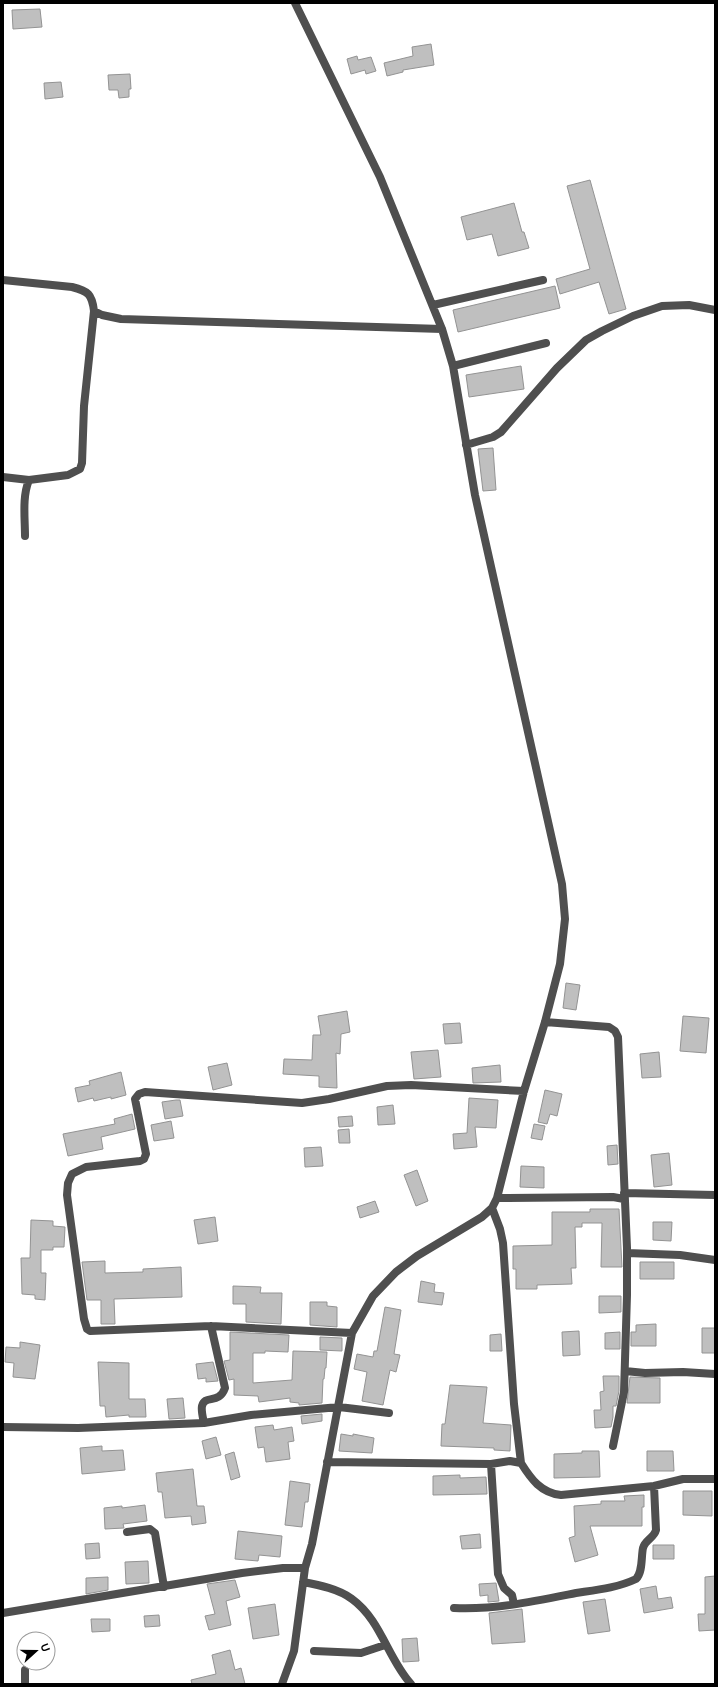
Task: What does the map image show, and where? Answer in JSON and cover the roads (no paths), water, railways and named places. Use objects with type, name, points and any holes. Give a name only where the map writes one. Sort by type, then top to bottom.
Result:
[{"type":"street","points":[[282,1684],[294,1651],[305,1568],[312,1544],[352,1333],[373,1296],[396,1272],[417,1256],[482,1217],[492,1208],[498,1198],[524,1091],[545,1022],[560,964],[565,919],[562,884],[475,495],[453,366],[433,305],[380,177],[295,3]]},
{"type":"street","points":[[3,280],[79,289],[87,292],[93,301],[94,311],[84,406],[83,456],[80,469],[68,475],[29,480],[3,478]]},
{"type":"street","points":[[433,305],[543,280]]},
{"type":"street","points":[[466,445],[493,437],[501,432],[557,368],[586,340],[602,331],[632,316],[662,306],[690,305],[715,310]]},
{"type":"street","points":[[94,311],[102,315],[121,319],[442,329]]},
{"type":"street","points":[[453,366],[546,343]]},
{"type":"street","points":[[25,536],[25,510],[29,480]]},
{"type":"street","points":[[545,1022],[609,1027],[615,1031],[618,1037],[627,1253],[624,1392],[613,1446]]},
{"type":"street","points":[[352,1333],[211,1326],[90,1331],[86,1325],[67,1195],[68,1183],[72,1174],[86,1167],[140,1161],[144,1159],[146,1154],[135,1098],[139,1094],[145,1092],[302,1103],[329,1099],[387,1086],[411,1085],[524,1091]]},
{"type":"street","points":[[498,1198],[715,1195]]},
{"type":"street","points":[[492,1208],[500,1229],[503,1243],[514,1404],[521,1463],[531,1479],[538,1486],[555,1494],[654,1486],[683,1479],[715,1479]]},
{"type":"street","points":[[627,1253],[680,1255],[715,1260]]},
{"type":"street","points":[[204,1423],[203,1404],[208,1399],[219,1398],[223,1394],[225,1388],[211,1326]]},
{"type":"street","points":[[625,1371],[645,1373],[683,1372],[715,1374]]},
{"type":"street","points":[[3,1427],[78,1428],[204,1423],[250,1415],[339,1407],[389,1413]]},
{"type":"street","points":[[327,1462],[491,1464],[510,1461],[521,1463]]},
{"type":"street","points":[[491,1464],[498,1574],[504,1588],[512,1594],[514,1604]]},
{"type":"street","points":[[454,1608],[474,1609],[602,1590],[636,1579],[639,1573],[644,1546],[652,1539],[656,1530],[654,1486]]},
{"type":"street","points":[[127,1532],[150,1530],[155,1533],[164,1587]]},
{"type":"street","points":[[3,1614],[242,1573],[283,1568],[305,1568]]},
{"type":"street","points":[[303,1582],[342,1593],[353,1599],[364,1610],[397,1668],[411,1684]]},
{"type":"street","points":[[314,1651],[361,1653],[385,1645]]},
{"type":"street","points":[[25,1671],[26,1684]]}]
